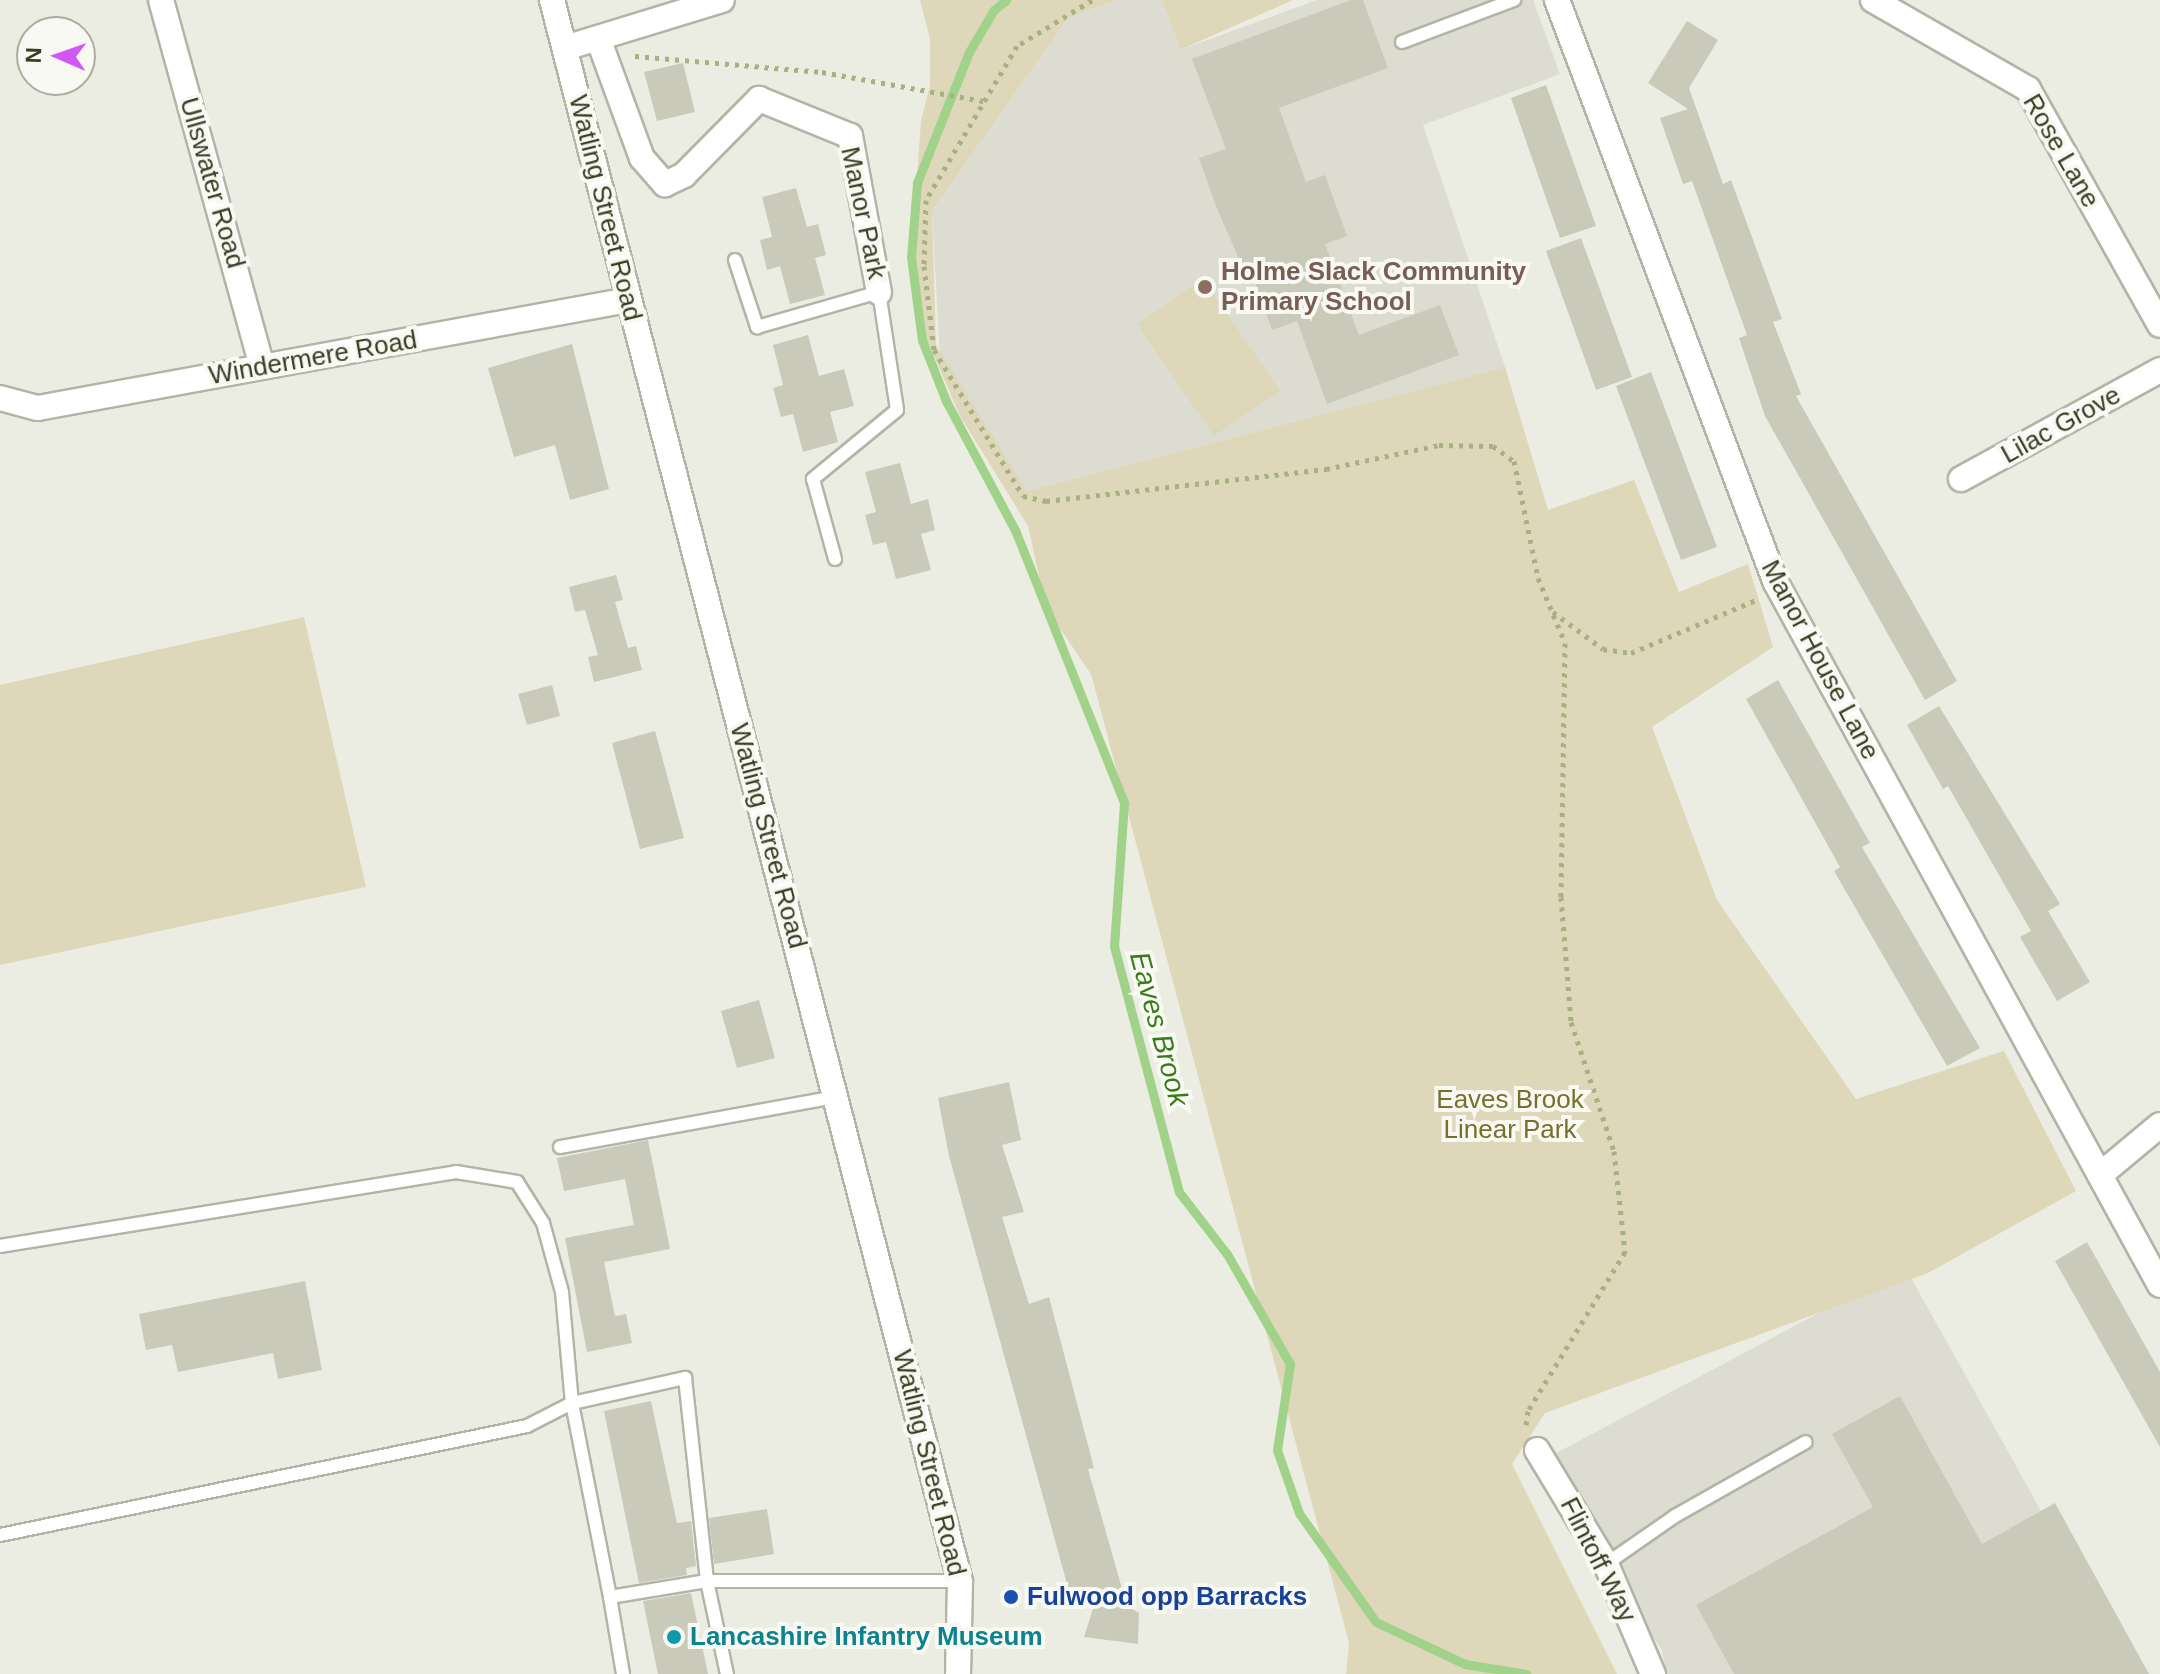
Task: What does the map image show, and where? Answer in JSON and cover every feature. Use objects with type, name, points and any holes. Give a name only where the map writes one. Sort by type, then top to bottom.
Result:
[{"type":"street","name":"Ullswater Road","points":[[161,0],[262,366]]},
{"type":"street","name":"Watling Street Road","points":[[552,0],[960,1581],[958,1674]]},
{"type":"street","name":"Manor House Lane","points":[[1557,0],[1775,581],[2160,1285]]},
{"type":"street","name":"Rose Lane","points":[[1873,0],[2028,89],[2160,325]]},
{"type":"street","points":[[565,48],[715,1]]},
{"type":"street","name":"Manor Park","points":[[598,38],[642,158],[665,184],[684,175],[759,99],[850,136],[879,292]]},
{"type":"street","name":"Windermere Road","points":[[0,398],[38,408],[628,300]]},
{"type":"street","name":"Lilac Grove","points":[[1961,479],[2160,370]]},
{"type":"street","points":[[2100,1175],[2160,1125]]},
{"type":"street","name":"Flintoff Way","points":[[1537,1450],[1606,1564],[1653,1674]]},
{"type":"lane","points":[[1402,42],[1514,0]]},
{"type":"lane","name":"Manor Park","points":[[735,260],[757,327],[879,292],[897,410],[813,479],[835,559]]},
{"type":"lane","points":[[560,1147],[836,1097]]},
{"type":"lane","points":[[0,1246],[456,1172],[517,1182],[543,1223],[562,1292],[572,1403],[623,1674]]},
{"type":"lane","points":[[0,1535],[527,1426],[572,1403],[685,1378],[707,1581],[727,1674]]},
{"type":"lane","points":[[1606,1564],[1675,1516],[1806,1442]]},
{"type":"lane","points":[[610,1597],[707,1581],[960,1581]]},
{"type":"path","points":[[1092,0],[1017,46],[926,200],[924,266],[934,350],[1023,496],[1062,499],[1326,469],[1439,445],[1493,446],[1514,461],[1538,578],[1565,643],[1561,897],[1571,1022],[1614,1151],[1625,1252],[1528,1411],[1525,1438],[1537,1450]]},
{"type":"path","points":[[598,38],[635,56],[822,72],[983,101]]},
{"type":"path","points":[[1552,611],[1603,649],[1631,653],[1755,602],[1775,581]]},
{"type":"shaded area","name":"Holme Slack Community Primary School","points":[[1117,0],[1162,0],[1180,50],[1317,0],[1533,0],[1560,74],[1423,125],[1505,367],[1027,491],[940,359],[932,211],[1068,18]]},
{"type":"shaded area","points":[[1905,1267],[2132,1674],[1666,1674],[1662,1650],[1530,1467]]},
{"type":"green space","name":"Eaves Brook Linear Park","points":[[920,0],[1117,0],[1068,18],[932,211],[936,345],[1027,491],[1505,367],[1548,510],[1634,480],[1679,592],[1748,564],[1773,647],[1652,727],[1717,900],[1856,1099],[2004,1051],[2076,1191],[1928,1273],[1545,1413],[1512,1464],[1617,1674],[1346,1674],[1349,1643],[1091,674],[1046,608],[1028,526],[960,416],[922,328],[911,257],[921,121],[930,85],[930,39]]},
{"type":"green space","points":[[1162,0],[1293,0],[1180,50]]},
{"type":"green space","points":[[1203,279],[1280,391],[1214,436],[1137,324]]},
{"type":"green space","points":[[304,617],[366,887],[0,965],[0,685]]},
{"type":"building","name":"Holme Slack Community Primary School","points":[[1351,0],[1363,0],[1388,68],[1279,108],[1306,182],[1325,175],[1347,236],[1325,244],[1359,335],[1440,305],[1459,355],[1327,404],[1297,321],[1272,330],[1249,266],[1243,268],[1216,206],[1199,158],[1226,149],[1192,59]]},
{"type":"building","points":[[1687,21],[1718,40],[1689,88],[1723,184],[1731,180],[1782,319],[1773,322],[1801,394],[1796,396],[1957,681],[1925,700],[1765,416],[1739,338],[1747,335],[1692,181],[1683,184],[1660,118],[1688,109],[1648,83]]},
{"type":"building","points":[[683,63],[695,112],[657,121],[644,72]]},
{"type":"building","points":[[1546,85],[1596,226],[1560,238],[1511,98]]},
{"type":"building","points":[[796,188],[807,227],[818,224],[826,255],[815,258],[825,295],[790,304],[780,266],[767,270],[760,240],[772,237],[762,197]]},
{"type":"building","points":[[1581,238],[1632,377],[1596,390],[1546,251]]},
{"type":"building","points":[[808,335],[819,376],[844,369],[854,406],[830,412],[838,442],[803,452],[793,414],[781,417],[773,388],[783,385],[773,345]]},
{"type":"building","points":[[572,344],[609,489],[570,500],[555,445],[514,457],[488,368]]},
{"type":"building","points":[[1651,372],[1717,547],[1681,560],[1616,386]]},
{"type":"building","points":[[900,463],[911,504],[928,499],[935,530],[921,534],[931,570],[896,579],[886,542],[873,545],[865,515],[876,512],[865,472]]},
{"type":"building","points":[[616,575],[623,600],[615,602],[628,648],[636,646],[642,670],[594,682],[588,657],[598,655],[585,610],[575,612],[569,587]]},
{"type":"building","points":[[1778,680],[1870,843],[1862,847],[1980,1048],[1947,1066],[1834,871],[1840,867],[1746,699]]},
{"type":"building","points":[[552,685],[560,716],[527,725],[518,694]]},
{"type":"building","points":[[1939,706],[2060,904],[2048,911],[2090,982],[2057,1001],[2020,937],[2031,931],[1948,786],[1943,789],[1907,725]]},
{"type":"building","points":[[655,731],[684,838],[640,849],[612,743]]},
{"type":"building","points":[[759,1000],[775,1058],[737,1068],[721,1011]]},
{"type":"building","points":[[1009,1082],[1021,1140],[1002,1145],[1024,1212],[1002,1217],[1029,1304],[1049,1297],[1094,1468],[1088,1469],[1127,1606],[1139,1613],[1138,1644],[1084,1637],[1098,1593],[1072,1602],[949,1156],[938,1098]]},
{"type":"building","points":[[648,1140],[670,1249],[604,1262],[615,1316],[626,1314],[632,1343],[587,1352],[565,1238],[634,1225],[625,1179],[564,1191],[557,1158]]},
{"type":"building","points":[[2087,1242],[2160,1372],[2160,1447],[2055,1261]]},
{"type":"building","points":[[305,1281],[322,1370],[278,1379],[273,1353],[178,1372],[172,1345],[146,1350],[139,1314]]},
{"type":"building","points":[[1900,1396],[1982,1544],[2055,1503],[2149,1674],[1734,1674],[1696,1605],[1873,1507],[1832,1434]]},
{"type":"building","points":[[651,1401],[677,1523],[691,1521],[696,1566],[686,1568],[687,1575],[639,1583],[604,1411]]},
{"type":"building","points":[[767,1509],[774,1554],[714,1564],[709,1518]]},
{"type":"building","points":[[691,1593],[708,1674],[658,1674],[643,1601]]},
{"type":"waterway","name":"Eaves Brook","points":[[1006,0],[993,11],[969,52],[917,183],[911,257],[922,340],[946,401],[1015,530],[1124,803],[1114,946],[1179,1192],[1227,1254],[1290,1364],[1277,1450],[1299,1513],[1376,1622],[1465,1664],[1526,1674]]},
{"type":"place","name":"Holme Slack Community Primary School","points":[[1205,287]]},
{"type":"place","name":"Fulwood opp Barracks","points":[[1011,1597]]},
{"type":"place","name":"Lancashire Infantry Museum","points":[[674,1637]]}]
